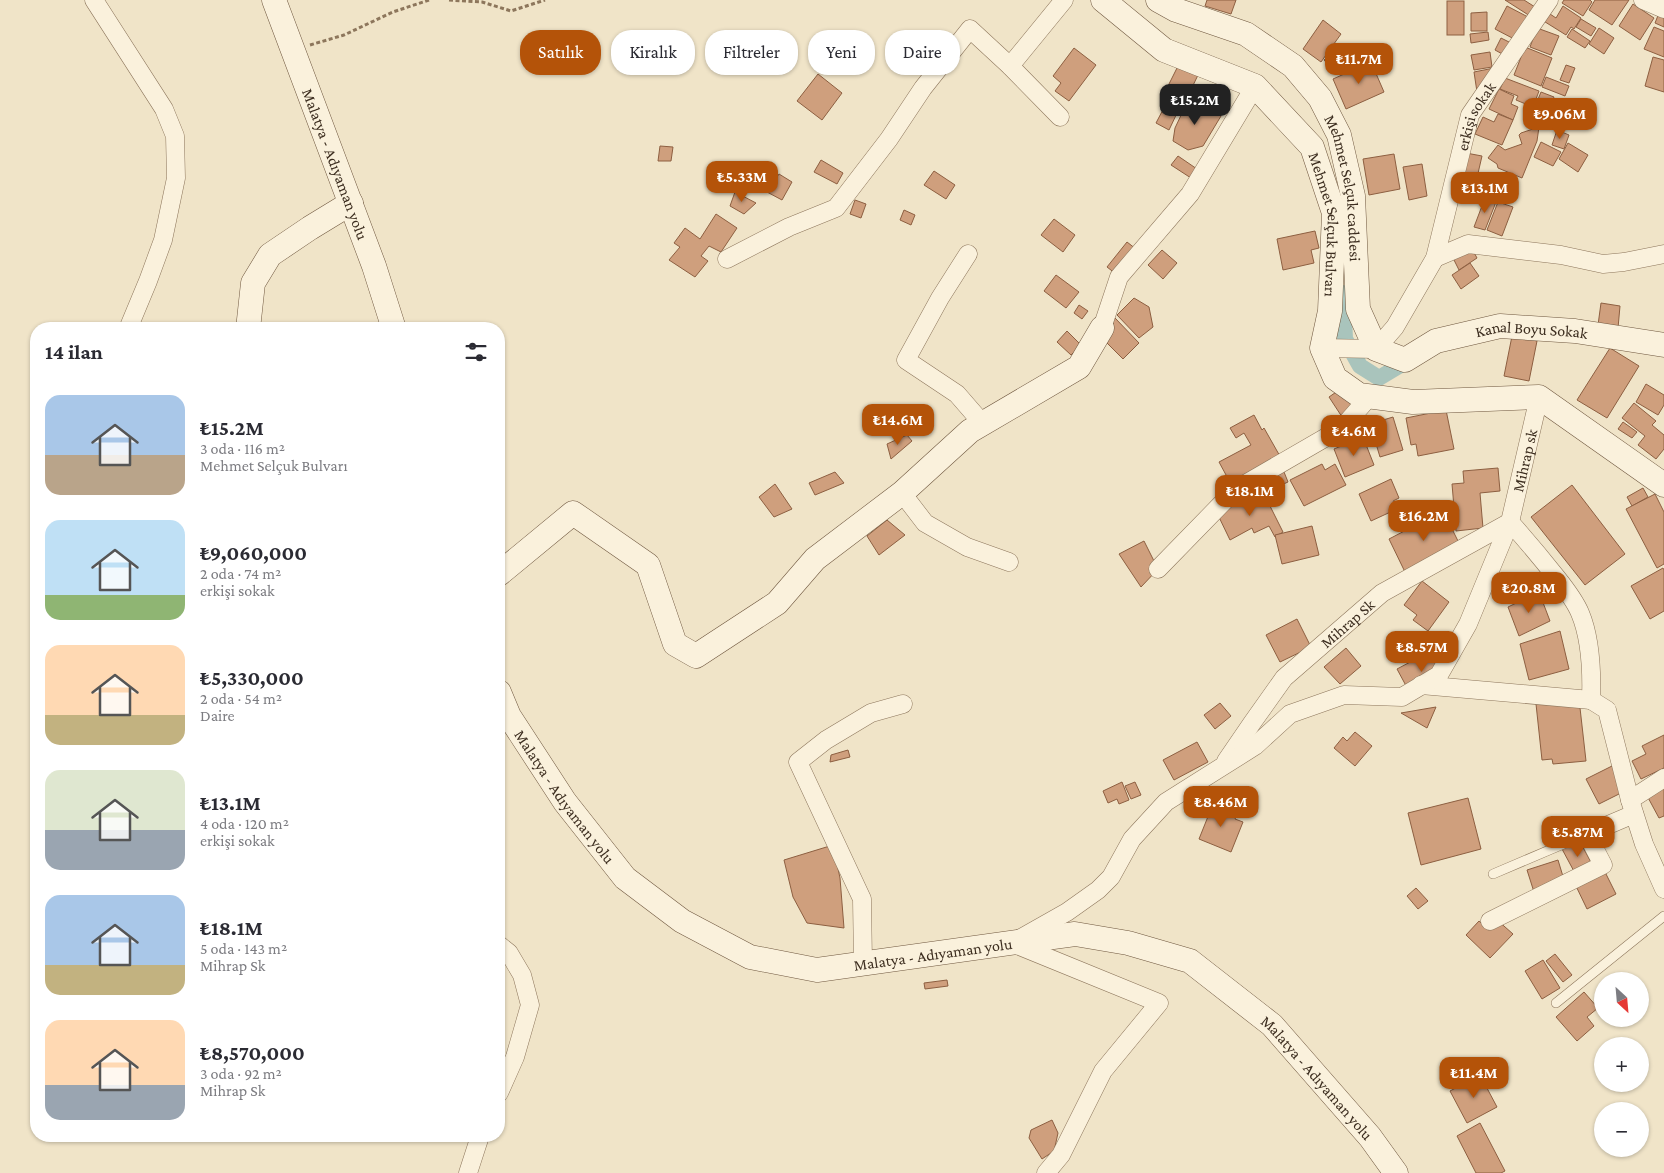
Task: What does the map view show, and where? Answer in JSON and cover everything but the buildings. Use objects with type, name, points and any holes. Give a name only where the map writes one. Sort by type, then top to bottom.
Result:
[{"type":"main road","name":"Mehmet Selçuk Bulvarı","points":[[1103,0],[1164,50],[1255,86],[1312,147],[1334,213],[1330,311],[1322,348]]},
{"type":"main road","name":"Mehmet Selçuk caddesi","points":[[1158,0],[1176,10],[1246,34],[1293,66],[1320,98],[1339,135],[1353,196],[1358,309],[1376,349]]},
{"type":"main road","name":"Malatya - Adıyaman yolu","points":[[271,2],[293,50],[374,266],[392,322]]},
{"type":"main road","points":[[249,322],[253,283],[270,255],[310,228],[351,204]]},
{"type":"main road","name":"Kanal Boyu Sokak","points":[[1376,349],[1405,360],[1436,341],[1500,326],[1575,331],[1664,345]]},
{"type":"main road","points":[[505,569],[573,512],[648,564],[675,644],[696,656],[778,603],[815,559],[902,493],[970,431],[1079,367],[1102,328]]},
{"type":"main road","points":[[1322,348],[1335,378],[1359,395],[1413,402],[1539,397],[1664,485]]},
{"type":"main road","name":"Malatya - Adıyaman yolu","points":[[505,706],[509,716],[565,802],[625,878],[682,921],[750,957],[818,970],[1076,934],[1128,943],[1190,961],[1272,1025],[1370,1137],[1396,1173]]},
{"type":"street","points":[[94,0],[164,109],[175,136],[176,178],[163,240],[131,322]]},
{"type":"street","points":[[1010,66],[1064,0]]},
{"type":"street","name":"erkişi sokak","points":[[1376,349],[1396,327],[1436,258],[1470,115],[1549,0]]},
{"type":"street","points":[[1643,0],[1664,9]]},
{"type":"street","points":[[727,259],[789,227],[836,208],[970,29],[1010,66],[1060,117]]},
{"type":"street","points":[[1102,328],[1120,277],[1190,194],[1255,86]]},
{"type":"street","points":[[1436,258],[1468,244],[1562,255],[1603,264],[1664,254]]},
{"type":"street","points":[[968,254],[940,298],[906,360],[957,394],[983,424]]},
{"type":"street","points":[[1322,348],[1376,349]]},
{"type":"street","points":[[1158,569],[1235,490],[1342,428],[1370,396]]},
{"type":"street","name":"Mihrap sk","points":[[1013,943],[1067,912],[1098,890],[1111,877],[1132,839],[1166,802],[1255,746],[1290,714],[1344,695],[1402,697],[1439,675],[1468,624],[1510,522],[1539,397]]},
{"type":"street","points":[[902,493],[925,523],[968,547],[1009,562]]},
{"type":"street","points":[[1510,522],[1565,588],[1580,612],[1590,657],[1591,700]]},
{"type":"street","name":"Mihrap Sk","points":[[1223,766],[1284,678],[1382,593],[1510,522]]},
{"type":"street","points":[[1421,686],[1591,700],[1607,710],[1632,807],[1644,844],[1664,889]]},
{"type":"street","points":[[863,963],[862,899],[798,762],[826,740],[871,713],[903,704]]},
{"type":"street","points":[[1490,921],[1603,865],[1587,834],[1632,807],[1664,778]]},
{"type":"street","points":[[1013,943],[1159,1003],[1103,1071],[1061,1155],[1046,1173]]},
{"type":"street","points":[[505,950],[509,953],[522,975],[530,1005],[515,1057],[505,1080]]},
{"type":"street","points":[[468,1173],[478,1142]]},
{"type":"lane","points":[[1493,874],[1587,834]]},
{"type":"lane","points":[[1556,1003],[1664,916]]},
{"type":"path","points":[[293,50],[344,35],[393,12],[429,0]]},
{"type":"path","points":[[450,0],[482,2],[511,11],[545,0]]},
{"type":"waterway","points":[[1343,293],[1345,339],[1360,366],[1379,378],[1414,357]]}]
